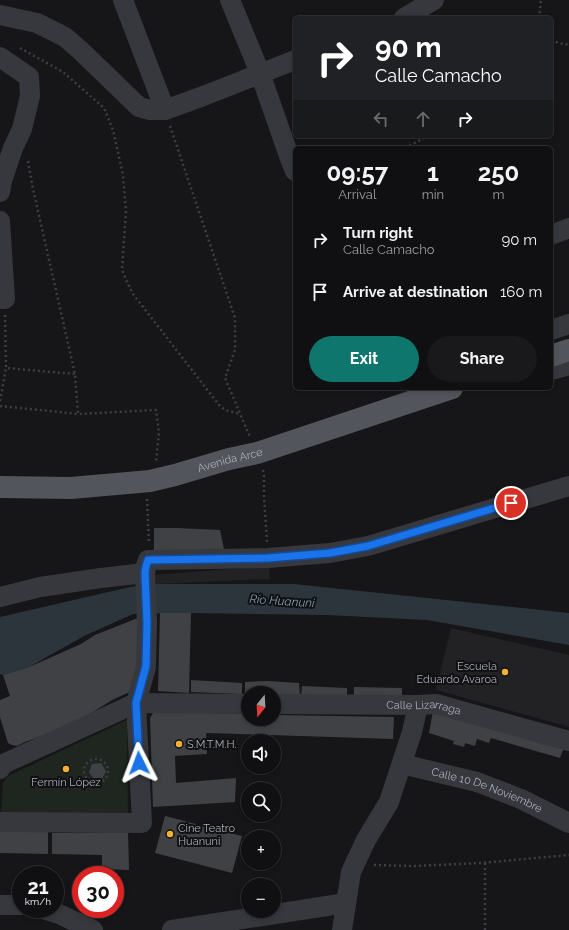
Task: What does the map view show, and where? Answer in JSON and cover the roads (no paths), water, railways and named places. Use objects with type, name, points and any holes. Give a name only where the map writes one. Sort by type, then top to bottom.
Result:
[{"type":"main road","points":[[553,355],[569,350]]},
{"type":"main road","name":"Avenida Arce","points":[[0,487],[71,488],[145,481],[176,475],[257,453],[446,390]]},
{"type":"street","points":[[123,0],[165,110]]},
{"type":"street","points":[[230,0],[260,73],[293,166]]},
{"type":"street","points":[[407,16],[434,0]]},
{"type":"street","points":[[0,15],[37,23],[65,37],[139,107],[150,110],[165,110],[293,61]]},
{"type":"street","points":[[0,57],[28,77],[30,96],[22,129],[13,148],[0,192]]},
{"type":"street","points":[[0,222],[2,299]]},
{"type":"street","points":[[553,234],[569,228]]},
{"type":"street","points":[[553,329],[569,324]]},
{"type":"street","points":[[553,369],[569,365]]},
{"type":"street","points":[[0,597],[40,587],[101,578],[147,569],[330,553],[368,546],[569,486]]},
{"type":"street","points":[[0,822],[142,823],[136,703],[146,666],[147,569]]},
{"type":"street","points":[[0,764],[136,703],[241,704]]},
{"type":"street","name":"Calle Lizarraga","points":[[281,704],[436,704],[569,741]]},
{"type":"street","points":[[342,930],[351,872],[366,840],[389,802],[412,732],[418,705]]},
{"type":"street","name":"Calle 10 De Noviembre","points":[[402,764],[477,782],[521,799],[569,823]]},
{"type":"street","points":[[172,930],[346,903]]},
{"type":"street","points":[[0,905],[12,905]]},
{"type":"street","points":[[64,916],[93,930]]},
{"type":"water","name":"Río Huanuni","points":[[156,584],[294,584],[569,613],[569,645],[427,620],[327,615],[191,613],[133,614],[84,636],[29,667],[3,675],[0,674],[0,617],[130,587]]},
{"type":"place","name":"Escuela Eduardo Avaroa","points":[[505,672]]},
{"type":"place","name":"S.M.T.M.H.","points":[[179,744]]},
{"type":"place","name":"Fermín López","points":[[66,769]]},
{"type":"place","name":"Cine Teatro Huanuni","points":[[170,834]]}]
